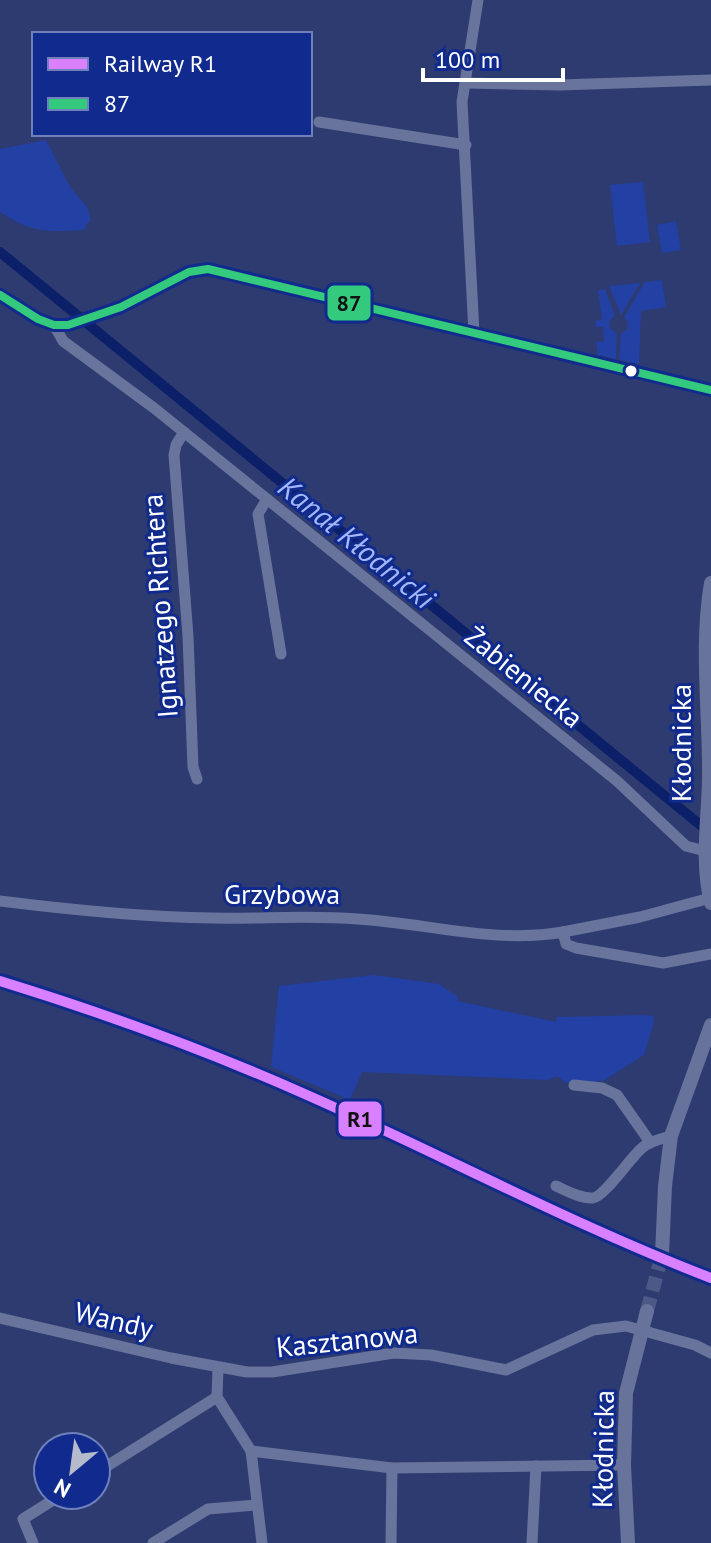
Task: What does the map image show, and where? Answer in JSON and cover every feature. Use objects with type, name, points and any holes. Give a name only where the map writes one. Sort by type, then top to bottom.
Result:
[{"type":"main road","name":"Kłodnicka","points":[[710,900],[705,848],[709,804],[707,620],[711,583]]},
{"type":"main road","points":[[662,1255],[671,1136],[711,1025]]},
{"type":"main road","name":"Kłodnicka","points":[[628,1543],[624,1465],[626,1393],[647,1311]]},
{"type":"street","points":[[474,333],[462,102],[478,0]]},
{"type":"street","points":[[467,83],[560,85],[711,80]]},
{"type":"street","points":[[319,122],[466,145]]},
{"type":"street","points":[[0,295],[38,319],[54,325],[68,325],[104,315],[189,272],[208,269],[711,390]]},
{"type":"street","name":"Żabieniecka","points":[[54,325],[63,341],[184,432],[617,781],[686,846],[705,848]]},
{"type":"street","name":"Ignatzego Richtera","points":[[184,432],[174,455],[188,636],[193,767],[197,779]]},
{"type":"street","points":[[267,499],[258,514],[281,654]]},
{"type":"street","name":"Grzybowa","points":[[0,901],[140,916],[361,919],[528,938],[710,900]]},
{"type":"street","points":[[563,932],[566,944],[576,948],[663,963],[711,954]]},
{"type":"street","points":[[574,1085],[602,1088],[617,1095],[650,1142]]},
{"type":"street","points":[[556,1186],[581,1197],[592,1199],[600,1196],[623,1166],[650,1142],[671,1136]]},
{"type":"street","name":"Wandy","points":[[0,1318],[218,1368]]},
{"type":"street","name":"Kasztanowa","points":[[218,1368],[272,1372],[394,1353],[414,1353],[506,1370],[593,1330],[626,1326],[695,1345],[711,1353]]},
{"type":"street","points":[[218,1368],[217,1397],[251,1451],[262,1543]]},
{"type":"street","points":[[112,1463],[217,1397]]},
{"type":"street","points":[[251,1451],[392,1468],[624,1465]]},
{"type":"street","points":[[532,1543],[536,1466]]},
{"type":"street","points":[[391,1543],[392,1468]]},
{"type":"street","points":[[153,1543],[208,1509],[257,1505]]},
{"type":"street","points":[[33,1543],[23,1519],[36,1511]]},
{"type":"shaded area","points":[[46,140],[70,187],[87,207],[91,219],[83,230],[39,230],[0,212],[0,149]]},
{"type":"shaded area","points":[[643,182],[650,242],[617,246],[610,185]]},
{"type":"shaded area","points":[[676,221],[681,250],[662,253],[657,225]]},
{"type":"shaded area","points":[[662,280],[666,307],[641,311],[639,364],[619,360],[621,333],[627,330],[628,322],[624,317],[645,282]]},
{"type":"shaded area","points":[[640,283],[621,315],[609,286]]},
{"type":"shaded area","points":[[605,289],[615,315],[609,322],[610,328],[617,334],[616,359],[598,355],[596,342],[604,341],[603,327],[596,327],[595,321],[602,319],[598,290]]},
{"type":"shaded area","points":[[374,975],[439,984],[458,997],[457,1001],[556,1022],[557,1017],[645,1015],[653,1016],[654,1022],[644,1055],[603,1081],[566,1083],[557,1076],[548,1080],[362,1072],[350,1100],[271,1067],[279,986]]},
{"type":"waterway","name":"Kanał Kłodnicki","points":[[0,252],[710,833]]},
{"type":"tunnel","points":[[647,1311],[662,1255]]},
{"type":"railway","points":[[0,981],[78,1006],[232,1063],[358,1118],[558,1213],[711,1278]]},
{"type":"rail line","name":"R1","points":[[0,981],[78,1006],[232,1063],[358,1118],[558,1213],[711,1278]]},
{"type":"transit line","name":"87","points":[[0,295],[38,319],[54,325],[68,325],[121,307],[189,272],[208,269],[711,390]]}]
